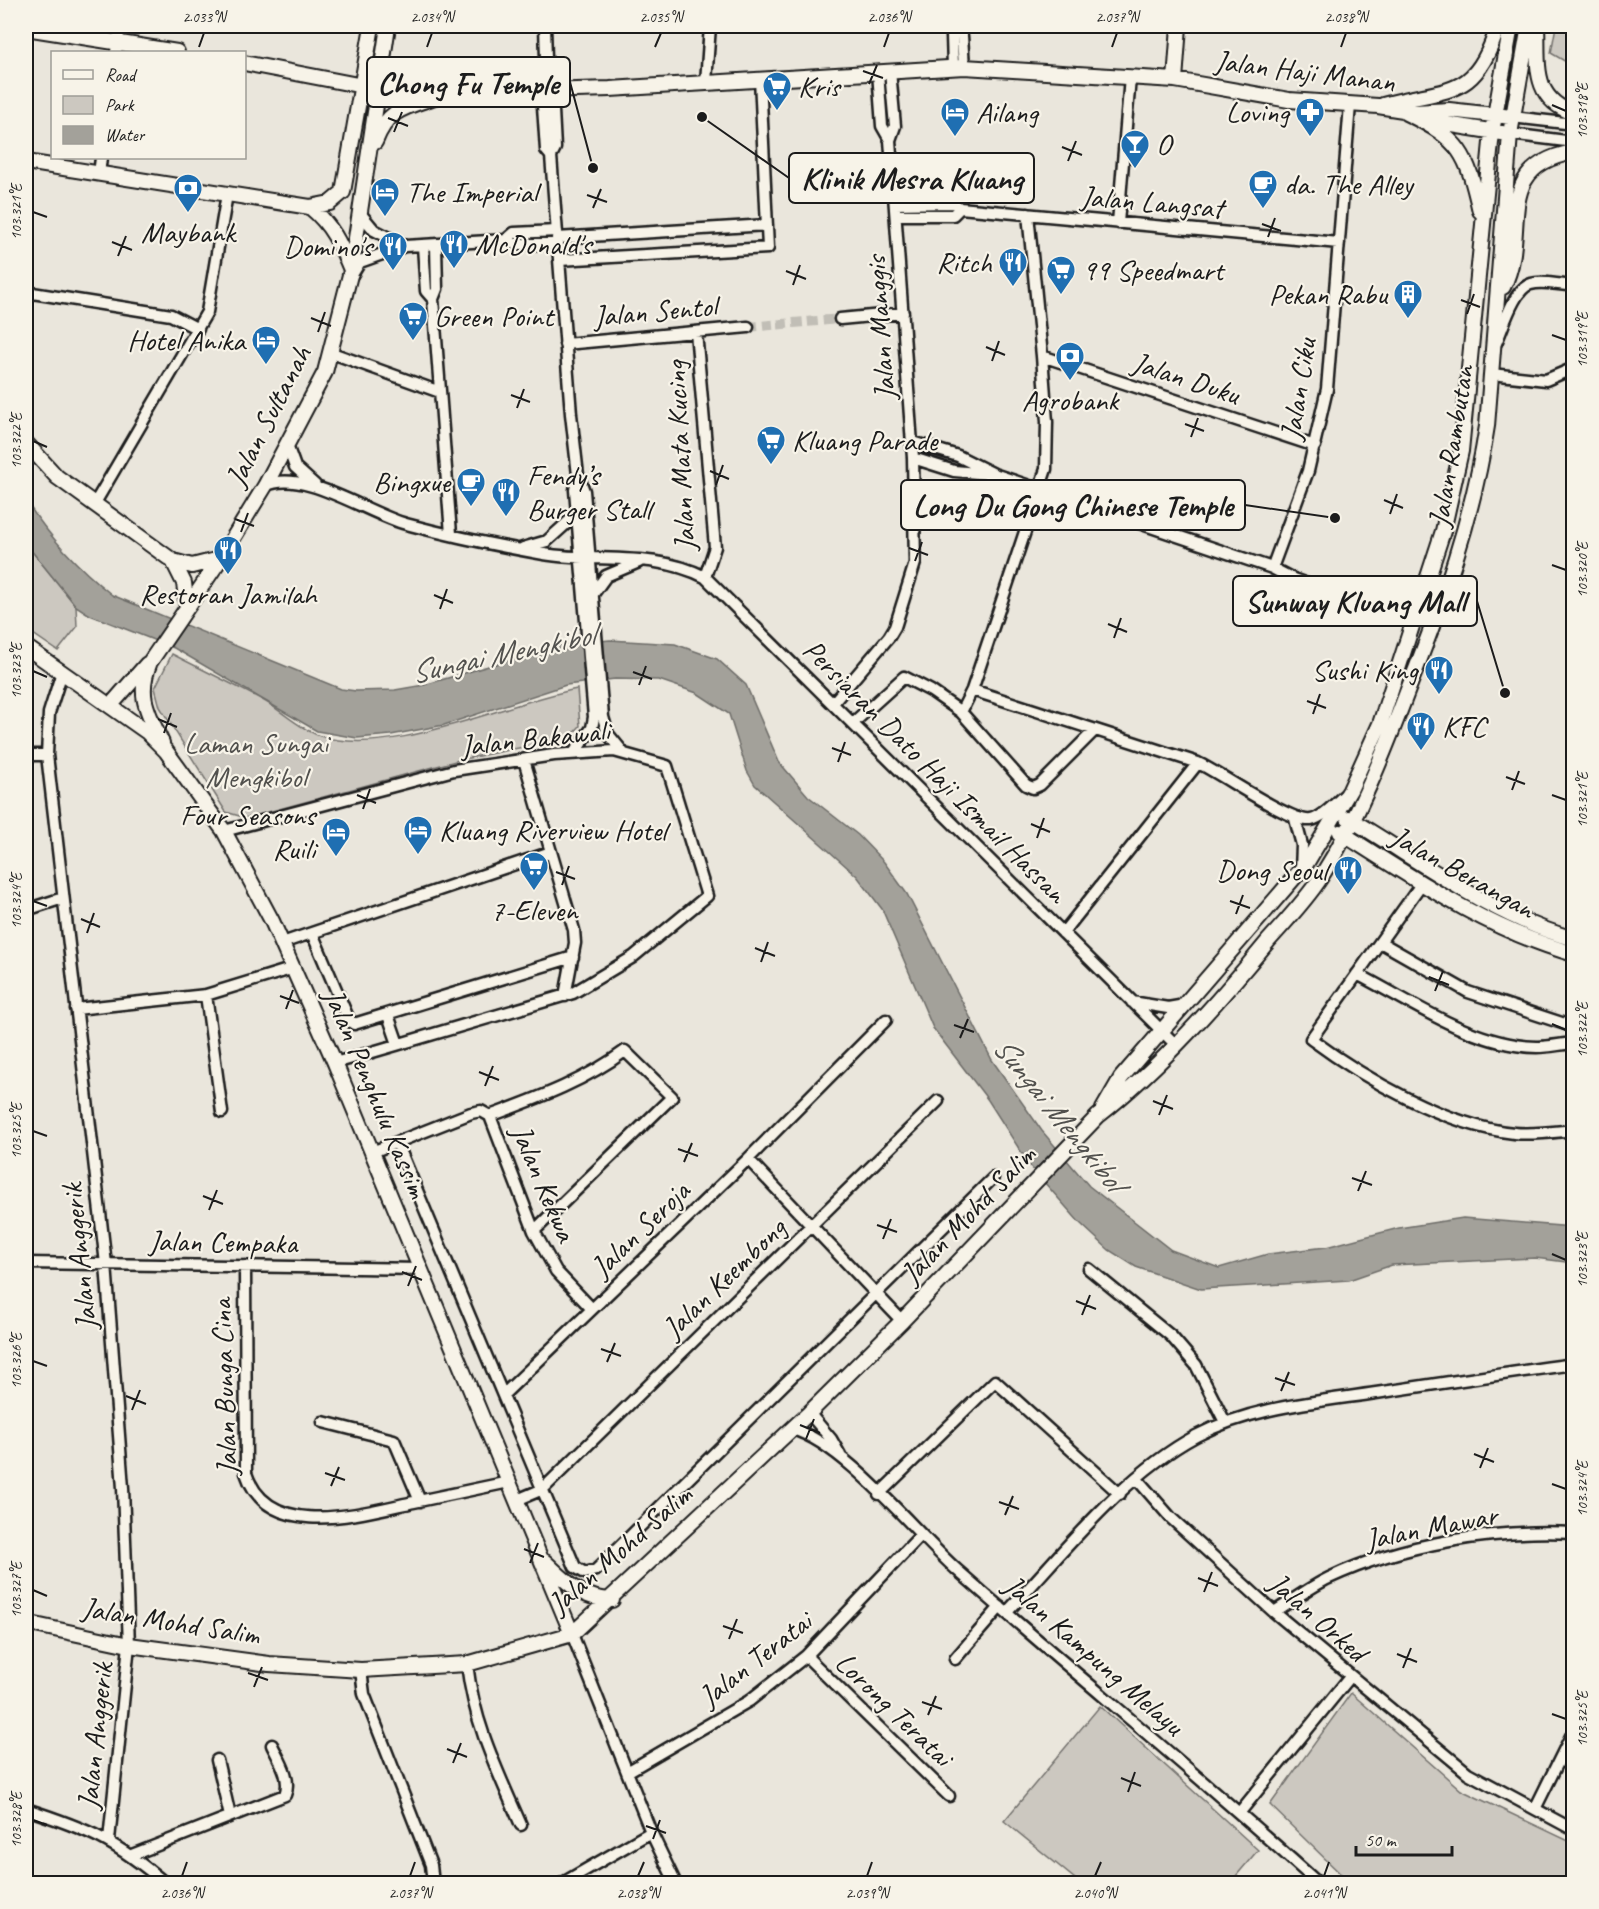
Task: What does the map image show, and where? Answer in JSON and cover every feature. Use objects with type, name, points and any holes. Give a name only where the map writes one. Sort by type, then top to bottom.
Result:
[{"type":"street","points":[[117,48],[120,26]]},
{"type":"street","points":[[26,162],[310,207],[330,203],[343,192],[372,26]]},
{"type":"street","name":"Jalan Sultanah","points":[[166,751],[143,697],[143,678],[150,662],[221,558],[288,448],[332,353],[350,276],[388,26]]},
{"type":"street","points":[[545,26],[547,91],[555,148],[551,156],[557,238],[578,475],[584,491],[585,557]]},
{"type":"street","points":[[706,82],[710,26]]},
{"type":"street","points":[[1175,80],[1179,26]]},
{"type":"street","points":[[1378,106],[1441,93],[1461,85],[1479,71],[1491,50],[1498,26]]},
{"type":"street","name":"Jalan Rambutan","points":[[1161,1032],[1301,871],[1350,790],[1380,724],[1452,498],[1461,452],[1492,132],[1511,26]]},
{"type":"street","name":"Jalan Rambutan","points":[[1175,1044],[1239,976],[1316,885],[1346,836],[1383,756],[1460,552],[1480,468],[1494,348],[1510,134],[1529,26]]},
{"type":"street","points":[[1537,26],[1537,71],[1544,90],[1555,102],[1574,113]]},
{"type":"street","points":[[958,27],[962,36],[958,67]]},
{"type":"street","points":[[26,28],[117,48],[162,51]]},
{"type":"street","name":"Jalan Haji Manan","points":[[246,63],[363,86],[442,94],[547,91],[958,67],[1175,80],[1289,100],[1378,106],[1416,112],[1449,110],[1574,124]]},
{"type":"street","name":"Jalan Manggis","points":[[833,703],[889,637],[901,609],[917,552],[912,442],[890,140],[882,126],[884,71]]},
{"type":"street","points":[[1118,223],[1130,77]]},
{"type":"street","points":[[559,260],[768,248],[760,79]]},
{"type":"street","points":[[367,166],[387,117],[398,110],[442,94]]},
{"type":"street","name":"Jalan Ciku","points":[[1272,568],[1315,446],[1327,389],[1350,105]]},
{"type":"street","points":[[1398,110],[1436,127],[1463,154],[1472,173],[1483,225]]},
{"type":"street","name":"Jalan Haji Manan","points":[[1416,112],[1446,124],[1574,142]]},
{"type":"street","points":[[1497,298],[1511,262],[1517,199],[1523,181],[1533,167],[1548,159],[1574,152]]},
{"type":"street","points":[[99,174],[101,159]]},
{"type":"street","points":[[95,503],[198,330],[209,306],[227,194]]},
{"type":"street","name":"Jalan Langsat","points":[[895,209],[954,203],[960,208],[1339,243]]},
{"type":"street","points":[[310,207],[333,230],[350,276]]},
{"type":"street","points":[[360,213],[374,230],[405,246]]},
{"type":"street","points":[[961,712],[972,690],[1046,469],[1047,422],[1029,214]]},
{"type":"street","points":[[350,276],[360,262],[405,246],[506,240],[514,233],[557,238],[767,225]]},
{"type":"street","points":[[436,245],[437,289],[433,299],[451,534]]},
{"type":"street","points":[[423,246],[426,291],[433,299]]},
{"type":"street","points":[[1494,348],[1516,295],[1523,288],[1531,284],[1574,285]]},
{"type":"street","points":[[26,292],[171,315],[198,330]]},
{"type":"street","points":[[840,319],[903,313]]},
{"type":"street","name":"Jalan Sentol","points":[[566,344],[748,327]]},
{"type":"street","name":"Jalan Mata Kucing","points":[[696,332],[715,547],[705,577]]},
{"type":"street","points":[[332,353],[440,392]]},
{"type":"street","name":"Jalan Duku","points":[[1042,356],[1315,446]]},
{"type":"street","points":[[1491,374],[1546,380],[1574,368]]},
{"type":"street","points":[[912,442],[958,456],[994,474],[1272,568],[1293,579],[1413,621]]},
{"type":"street","points":[[26,443],[57,477],[173,561],[192,566],[221,558]]},
{"type":"street","points":[[288,448],[295,467],[317,488]]},
{"type":"street","points":[[913,458],[954,471],[994,474]]},
{"type":"street","points":[[578,475],[575,490],[577,514],[591,599],[599,717],[608,734],[622,751]]},
{"type":"street","points":[[265,486],[275,481],[317,488]]},
{"type":"street","name":"Persiaran Dato Haji Ismail Hassan","points":[[317,488],[396,521],[451,534],[545,554],[645,560],[685,568],[705,577],[1175,1044]]},
{"type":"street","points":[[520,549],[547,541],[577,514]]},
{"type":"street","points":[[591,599],[606,576],[645,560]]},
{"type":"street","points":[[173,561],[182,577],[188,607]]},
{"type":"street","name":"Jalan Penghulu Kassim","points":[[26,647],[140,726],[166,751],[224,831],[294,968],[572,1634]]},
{"type":"street","name":"Jalan Sultanah","points":[[111,705],[137,672],[150,662]]},
{"type":"street","name":"Jalan Anggerik","points":[[62,672],[49,713],[47,755],[106,1264],[123,1488],[129,1645],[109,1840]]},
{"type":"street","points":[[853,723],[904,677],[931,691],[961,712],[1026,785],[1033,788],[1040,785],[1095,730]]},
{"type":"street","points":[[972,690],[1198,763],[1219,772],[1295,819],[1311,820],[1350,790]]},
{"type":"street","points":[[574,753],[599,717]]},
{"type":"street","name":"Jalan Bakawali","points":[[224,831],[454,770],[574,753],[622,751],[667,766],[707,896],[633,957],[591,984],[565,996],[335,1063]]},
{"type":"street","points":[[26,755],[47,755]]},
{"type":"street","points":[[524,760],[574,930],[573,957],[565,996]]},
{"type":"street","points":[[1063,933],[1198,763]]},
{"type":"street","name":"Jalan Berangan","points":[[1338,812],[1456,884],[1542,930],[1574,939]]},
{"type":"street","points":[[1295,819],[1302,845],[1301,871]]},
{"type":"street","name":"Jalan Berangan","points":[[1330,826],[1489,922],[1537,944],[1574,954]]},
{"type":"street","points":[[282,943],[551,852]]},
{"type":"street","points":[[1422,883],[1311,1039],[1360,1074],[1416,1102],[1460,1119],[1515,1133],[1574,1130]]},
{"type":"street","points":[[26,910],[63,898]]},
{"type":"street","points":[[312,933],[349,1020],[354,1024],[573,957]]},
{"type":"street","points":[[1380,942],[1468,992],[1574,1027]]},
{"type":"street","points":[[76,1009],[206,994],[294,968]]},
{"type":"street","points":[[1357,974],[1475,1034],[1507,1043],[1537,1047],[1574,1043]]},
{"type":"street","points":[[206,994],[222,1112]]},
{"type":"street","points":[[1132,1002],[1168,1008],[1186,1005]]},
{"type":"street","points":[[388,1015],[398,1044]]},
{"type":"street","name":"Jalan Seroja","points":[[503,1395],[748,1159],[886,1020]]},
{"type":"street","name":"Jalan Mohd Salim","points":[[1098,1116],[1121,1078],[1161,1032]]},
{"type":"street","name":"Jalan Mohd Salim","points":[[26,1623],[129,1645],[269,1664],[361,1670],[467,1664],[572,1634],[612,1600],[809,1413],[902,1321],[1098,1116],[1131,1090],[1175,1044]]},
{"type":"street","points":[[490,1116],[570,1086],[599,1071],[625,1051],[672,1097],[534,1231]]},
{"type":"street","name":"Jalan Keembong","points":[[543,1489],[938,1101]]},
{"type":"street","name":"Jalan Kekwa","points":[[372,1152],[471,1113],[481,1112],[490,1116],[534,1231],[556,1271],[592,1309]]},
{"type":"street","name":"Jalan Penghulu Kassim","points":[[397,1143],[575,1567],[585,1573]]},
{"type":"street","points":[[748,1159],[902,1321]]},
{"type":"street","name":"Jalan Mohd Salim","points":[[585,1573],[596,1570],[993,1178]]},
{"type":"street","name":"Jalan Cempaka","points":[[26,1263],[421,1269]]},
{"type":"street","name":"Jalan Bunga Cina","points":[[245,1266],[246,1473],[251,1488],[258,1498],[284,1513],[318,1519],[356,1514],[509,1482]]},
{"type":"street","points":[[1089,1269],[1172,1336],[1196,1365],[1225,1422]]},
{"type":"street","points":[[954,1659],[1137,1479],[1194,1437],[1225,1422],[1266,1410],[1322,1400],[1574,1364]]},
{"type":"street","points":[[879,1494],[995,1381],[1120,1494]]},
{"type":"street","name":"Jalan Kampung Melayu","points":[[809,1413],[831,1439],[842,1458]]},
{"type":"street","points":[[323,1422],[394,1440],[420,1501]]},
{"type":"street","name":"Jalan Kampung Melayu","points":[[792,1429],[803,1432],[842,1458],[921,1535],[1004,1610],[1240,1812],[1319,1884]]},
{"type":"street","name":"Jalan Orked","points":[[1137,1479],[1171,1518],[1274,1612],[1468,1773],[1574,1830]]},
{"type":"street","points":[[517,1500],[543,1489]]},
{"type":"street","name":"Jalan Mawar","points":[[1274,1612],[1327,1579],[1389,1554],[1448,1542],[1545,1532],[1574,1533]]},
{"type":"street","name":"Jalan Teratai","points":[[627,1772],[749,1701],[806,1656],[921,1535]]},
{"type":"street","points":[[540,1557],[578,1592],[598,1600],[612,1600]]},
{"type":"street","points":[[572,1634],[651,1832],[676,1884]]},
{"type":"street","name":"Lorong Teratai","points":[[806,1656],[949,1796]]},
{"type":"street","points":[[467,1664],[471,1699],[481,1733],[521,1825]]},
{"type":"street","points":[[361,1670],[364,1694],[431,1865],[433,1884]]},
{"type":"street","points":[[1240,1812],[1350,1677]]},
{"type":"street","points":[[1535,1809],[1574,1730]]},
{"type":"street","points":[[132,1855],[285,1795],[288,1787],[287,1780],[272,1744]]},
{"type":"street","points":[[217,1760],[230,1816]]},
{"type":"street","points":[[26,1809],[73,1824],[109,1840],[132,1855],[166,1884]]},
{"type":"street","points":[[561,1884],[651,1832]]},
{"type":"green space","points":[[1556,26],[1573,26],[1573,66],[1551,53]]},
{"type":"green space","points":[[26,544],[76,606],[77,627],[58,651],[26,629]]},
{"type":"green space","name":"Laman Sungai Mengkibol","points":[[172,654],[266,702],[313,733],[348,741],[380,740],[413,735],[577,689],[580,726],[569,738],[459,760],[246,818],[226,812],[160,707],[155,688]]},
{"type":"green space","points":[[1351,1693],[1461,1790],[1573,1843],[1573,1883],[1350,1883],[1270,1805]]},
{"type":"green space","points":[[1100,1706],[1258,1850],[1230,1883],[1080,1883],[1004,1821]]},
{"type":"water","name":"Sungai Mengkibol","points":[[26,501],[65,551],[112,595],[341,689],[395,690],[424,685],[560,645],[610,640],[675,644],[717,659],[746,685],[779,762],[808,796],[858,835],[884,862],[907,894],[992,1060],[1042,1131],[1089,1186],[1171,1250],[1219,1268],[1268,1254],[1326,1247],[1399,1228],[1463,1218],[1573,1227],[1573,1263],[1535,1258],[1392,1265],[1349,1280],[1201,1289],[1136,1267],[1109,1250],[1080,1223],[1030,1166],[988,1100],[933,1028],[882,909],[857,876],[755,785],[747,771],[729,714],[697,693],[659,680],[615,679],[566,685],[444,725],[391,735],[357,738],[317,731],[174,648],[90,615],[76,606],[26,544]]},
{"type":"tunnel","points":[[748,327],[840,319]]},
{"type":"place","name":"Kris","points":[[777,112]]},
{"type":"place","name":"Klinik Mesra Kluang","points":[[702,117]]},
{"type":"place","name":"Ailang","points":[[955,138]]},
{"type":"place","name":"Loving","points":[[1310,138]]},
{"type":"place","name":"Chong Fu Temple","points":[[593,168]]},
{"type":"place","name":"O","points":[[1135,170]]},
{"type":"place","name":"da. The Alley","points":[[1263,210]]},
{"type":"place","name":"Maybank","points":[[188,214]]},
{"type":"place","name":"The Imperial","points":[[385,218]]},
{"type":"place","name":"McDonald's","points":[[454,270]]},
{"type":"place","name":"Domino's","points":[[393,272]]},
{"type":"place","name":"Ritch","points":[[1013,288]]},
{"type":"place","name":"99 Speedmart","points":[[1061,296]]},
{"type":"place","name":"Pekan Rabu","points":[[1408,320]]},
{"type":"place","name":"Green Point","points":[[413,342]]},
{"type":"place","name":"Hotel Anika","points":[[266,366]]},
{"type":"place","name":"Agrobank","points":[[1070,382]]},
{"type":"place","name":"Kluang Parade","points":[[771,466]]},
{"type":"place","name":"Bingxue","points":[[471,508]]},
{"type":"place","name":"Fendy’s Burger Stall","points":[[506,518]]},
{"type":"place","name":"Long Du Gong Chinese Temple","points":[[1335,518]]},
{"type":"place","name":"Restoran Jamilah","points":[[228,576]]},
{"type":"place","name":"Sunway Kluang Mall","points":[[1505,693]]},
{"type":"place","name":"Sushi King","points":[[1439,696]]},
{"type":"place","name":"KFC","points":[[1421,752]]},
{"type":"place","name":"Kluang Riverview Hotel","points":[[418,856]]},
{"type":"place","name":"Four Seasons Ruili","points":[[336,858]]},
{"type":"place","name":"7-Eleven","points":[[534,892]]},
{"type":"place","name":"Dong Seoul","points":[[1348,896]]}]
